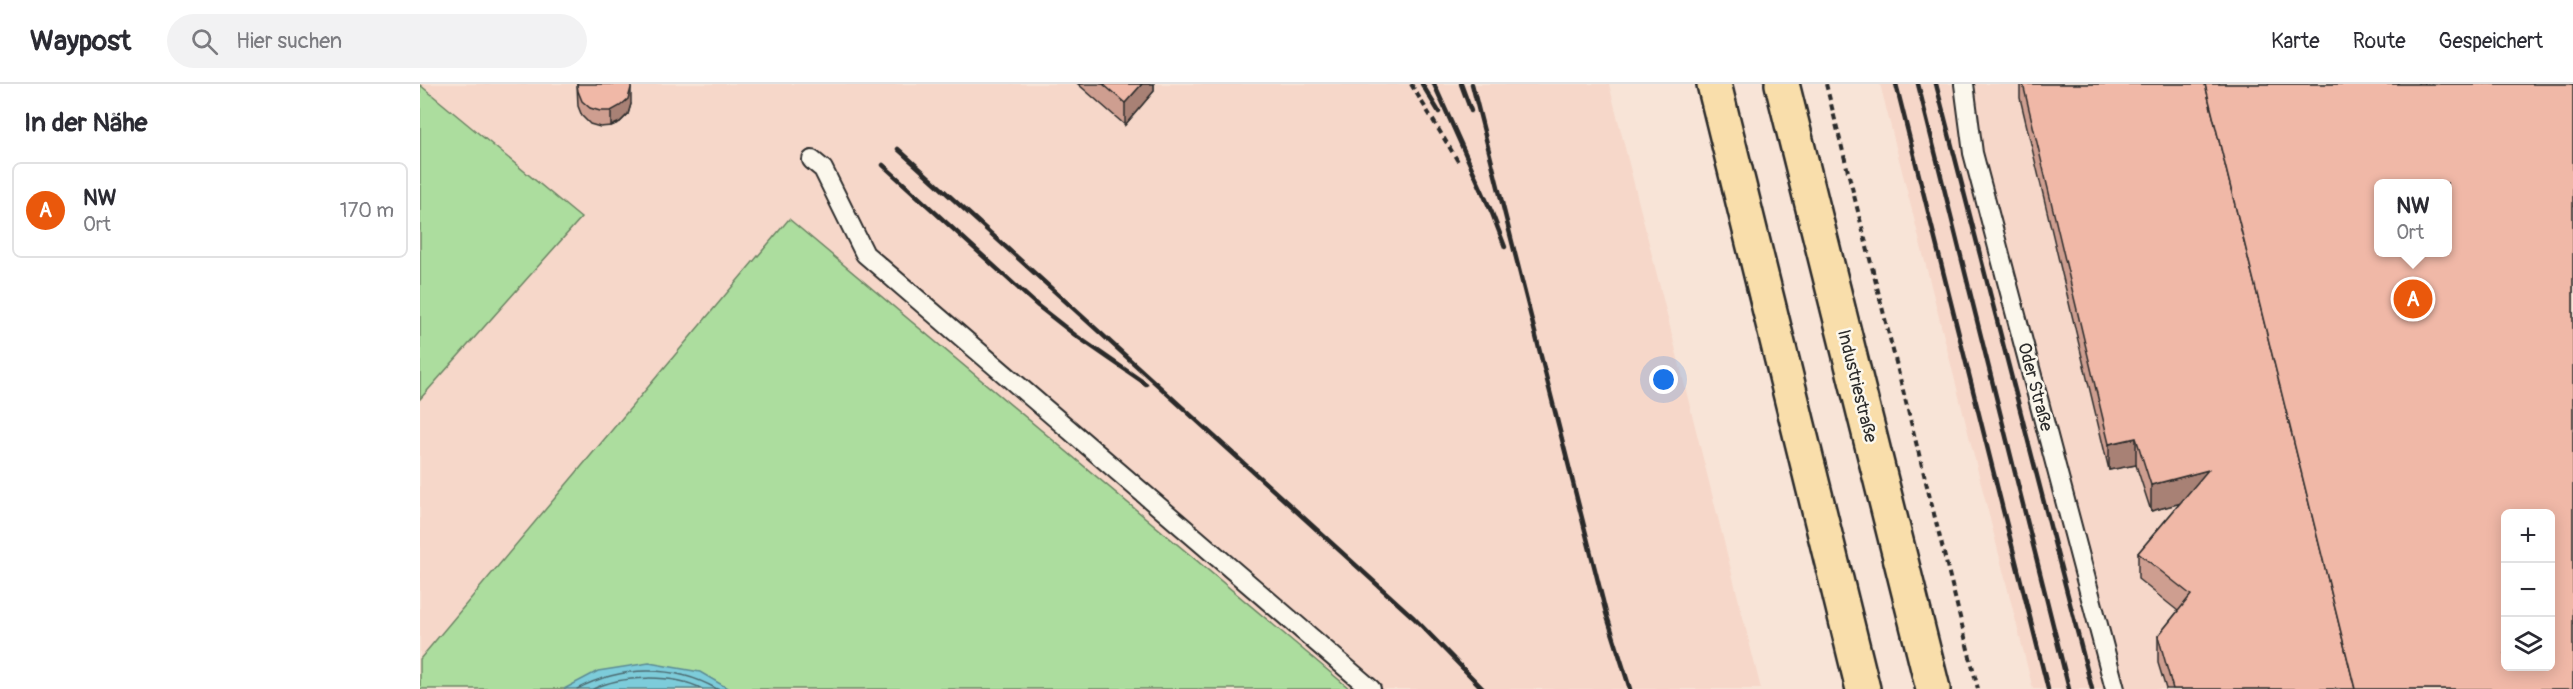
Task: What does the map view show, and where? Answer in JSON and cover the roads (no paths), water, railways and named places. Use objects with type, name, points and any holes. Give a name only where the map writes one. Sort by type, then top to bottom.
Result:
[{"type":"highway","points":[[1714,84],[1863,689]]},
{"type":"highway","name":"Industriestraße","points":[[1782,84],[1933,689]]},
{"type":"lane","name":"Oder Straße","points":[[1964,84],[1973,153],[2115,689]]},
{"type":"lane","points":[[813,160],[823,169],[865,254],[1371,689]]},
{"type":"water","points":[[649,663],[700,672],[729,689],[564,689],[598,671]]},
{"type":"railway","points":[[1422,84],[1439,112]]},
{"type":"railway","points":[[1434,84],[1505,247]]},
{"type":"railway","points":[[1461,84],[1471,111]]},
{"type":"railway","points":[[1472,84],[1606,613],[1630,689]]},
{"type":"railway","points":[[1896,84],[2048,689]]},
{"type":"railway","points":[[1918,84],[2069,689]]},
{"type":"railway","points":[[1936,84],[2092,689]]},
{"type":"railway","points":[[898,149],[1414,618],[1483,689]]},
{"type":"railway","points":[[883,165],[1038,306],[1075,335],[1146,384]]},
{"type":"place","name":"NW","points":[[2413,299]]}]
